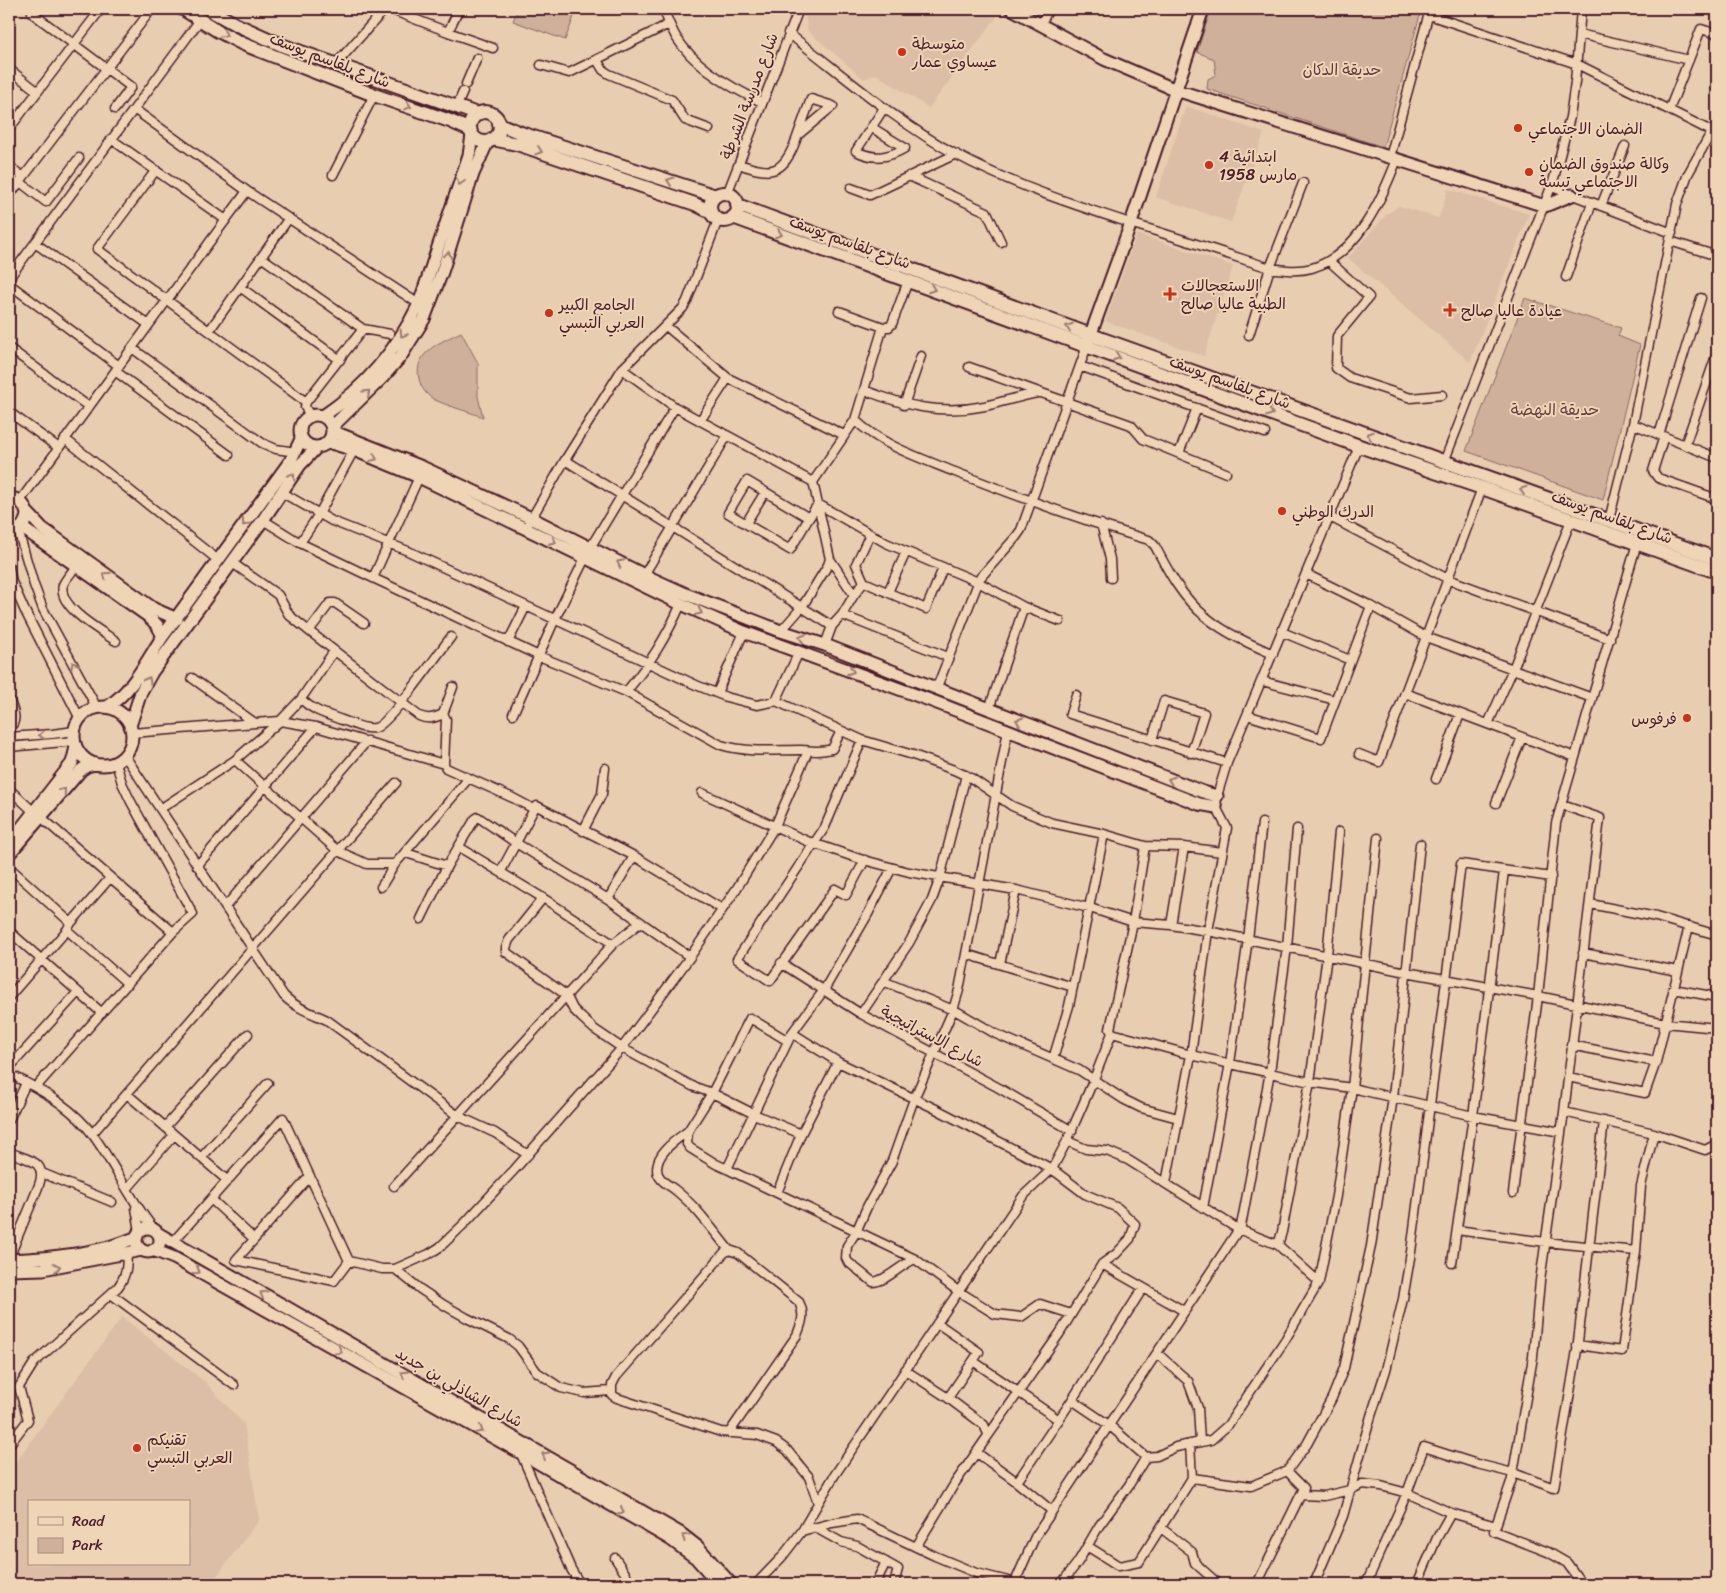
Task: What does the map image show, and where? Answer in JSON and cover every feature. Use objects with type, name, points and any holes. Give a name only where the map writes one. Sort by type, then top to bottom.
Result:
[{"type":"main road","name":"شارع بلقاسم يوسف","points":[[183,9],[243,44],[374,95],[450,121],[471,133]]},
{"type":"main road","name":"شارع بلقاسم يوسف","points":[[208,9],[235,24],[284,46],[477,114]]},
{"type":"main road","points":[[1012,9],[1104,59],[1176,90],[1545,206],[1572,195]]},
{"type":"main road","points":[[1089,341],[1203,9]]},
{"type":"main road","points":[[9,843],[81,770],[94,764],[109,765],[120,759],[132,741],[131,730],[136,703],[146,682],[263,520],[303,460],[331,433],[401,356],[424,319],[442,272],[473,174],[490,140],[498,133],[499,124],[496,116],[491,113],[481,112],[471,121],[469,155],[419,304],[400,339],[385,359],[359,387],[323,416]]},
{"type":"main road","points":[[471,133],[479,140],[517,144],[696,204],[725,221],[735,211],[733,197],[531,136],[499,124]]},
{"type":"main road","points":[[714,216],[711,202],[722,195]]},
{"type":"main road","name":"شارع بلقاسم يوسف","points":[[735,211],[908,281],[1444,462],[1717,559]]},
{"type":"main road","name":"شارع بلقاسم يوسف","points":[[735,211],[1089,341],[1359,446],[1717,572]]},
{"type":"main road","points":[[317,447],[311,447],[302,439],[300,434],[302,423],[314,414],[327,419],[331,433],[354,450],[529,523]]},
{"type":"main road","points":[[331,433],[422,467],[588,553],[681,604],[744,632],[1008,730],[1198,804],[1216,808]]},
{"type":"main road","points":[[9,854],[72,764],[80,719],[88,712],[102,708],[126,692],[296,452],[302,439]]},
{"type":"main road","points":[[18,503],[42,528],[154,609],[166,616],[177,619]]},
{"type":"main road","points":[[18,503],[26,520],[16,530],[77,565],[148,616],[164,636]]},
{"type":"main road","points":[[588,553],[781,632],[825,645],[1217,796]]},
{"type":"main road","points":[[102,708],[117,711],[125,717],[131,730]]},
{"type":"main road","points":[[75,740],[81,754],[94,764]]},
{"type":"main road","points":[[9,1259],[77,1253],[126,1241],[148,1228],[156,1232],[160,1239],[159,1244],[147,1250],[138,1245],[139,1234]]},
{"type":"main road","name":"شارع الشاذلي بن جديد","points":[[156,1232],[522,1447],[683,1547],[696,1558],[719,1584]]},
{"type":"main road","name":"شارع الشاذلي بن جديد","points":[[9,1270],[43,1269],[126,1252],[147,1250],[174,1258],[690,1539],[731,1584]]},
{"type":"street","points":[[36,9],[32,13],[131,87],[116,109]]},
{"type":"street","points":[[9,129],[101,9]]},
{"type":"street","points":[[335,65],[387,9],[493,48]]},
{"type":"street","points":[[448,32],[459,9]]},
{"type":"street","points":[[662,9],[677,38],[708,70],[728,85],[762,102]]},
{"type":"street","name":"شارع مدرسة الشرطة","points":[[722,195],[739,164],[798,9]]},
{"type":"street","points":[[1040,25],[1049,9]]},
{"type":"street","points":[[1444,462],[1552,187],[1568,126],[1577,64],[1581,9]]},
{"type":"street","points":[[788,33],[884,108],[956,154],[1033,191],[1270,268],[1289,271],[1311,268],[1329,261],[1348,246],[1364,225],[1387,186],[1429,12],[1577,64],[1715,133],[1688,174],[1682,189],[1633,424],[1609,520]]},
{"type":"street","points":[[9,196],[148,14]]},
{"type":"street","points":[[9,278],[200,20]]},
{"type":"street","points":[[542,65],[569,74],[669,24]]},
{"type":"street","points":[[1669,110],[1701,29],[1717,34]]},
{"type":"street","points":[[1579,34],[1689,60]]},
{"type":"street","points":[[456,108],[482,44]]},
{"type":"street","points":[[597,60],[603,70],[609,74],[672,100],[685,120],[710,129]]},
{"type":"street","points":[[9,71],[37,91]]},
{"type":"street","points":[[333,175],[374,95]]},
{"type":"street","points":[[739,164],[764,171],[779,167],[789,157],[811,99],[833,106],[798,135]]},
{"type":"street","points":[[871,127],[905,148],[881,158],[871,157],[856,151],[871,127],[884,108]]},
{"type":"street","points":[[134,109],[247,191],[419,304]]},
{"type":"street","points":[[111,139],[226,220]]},
{"type":"street","points":[[1601,206],[1625,146]]},
{"type":"street","points":[[851,188],[870,195],[956,154]]},
{"type":"street","points":[[9,166],[21,180],[46,202],[79,158]]},
{"type":"street","points":[[156,170],[97,250],[306,402]]},
{"type":"street","points":[[909,176],[987,212],[1001,242]]},
{"type":"street","points":[[1249,335],[1270,268],[1303,183]]},
{"type":"street","points":[[1552,187],[1717,256]]},
{"type":"street","points":[[18,503],[247,191]]},
{"type":"street","points":[[1566,277],[1592,203]]},
{"type":"street","points":[[529,523],[565,460],[622,369],[680,312],[687,300],[714,216]]},
{"type":"street","points":[[209,331],[289,218]]},
{"type":"street","points":[[35,242],[149,325]]},
{"type":"street","points":[[261,258],[363,329],[390,334]]},
{"type":"street","points":[[1329,261],[1369,297],[1338,336],[1336,368],[1350,378],[1411,398],[1442,395]]},
{"type":"street","points":[[840,312],[883,327],[889,326],[892,324],[908,281]]},
{"type":"street","points":[[9,284],[229,454]]},
{"type":"street","points":[[240,287],[340,360]]},
{"type":"street","points":[[1701,298],[1661,436],[1653,471],[1654,475],[1658,478],[1717,499]]},
{"type":"street","points":[[666,326],[728,378],[844,435]]},
{"type":"street","points":[[854,595],[830,559],[813,482],[854,420],[883,327]]},
{"type":"street","points":[[310,416],[305,407],[306,402],[363,329]]},
{"type":"street","points":[[937,688],[978,582],[987,568],[1016,538],[1021,530],[1089,341]]},
{"type":"street","points":[[9,348],[89,407]]},
{"type":"street","points":[[132,348],[262,443],[276,449],[296,452]]},
{"type":"street","points":[[1686,445],[1714,374],[1717,354]]},
{"type":"street","points":[[904,405],[921,356]]},
{"type":"street","points":[[1080,366],[1265,433]]},
{"type":"street","points":[[969,367],[1131,425],[1143,439],[1226,472]]},
{"type":"street","points":[[622,369],[675,407],[813,482]]},
{"type":"street","points":[[700,420],[728,378]]},
{"type":"street","points":[[864,390],[904,405],[928,409],[968,409],[1040,393]]},
{"type":"street","points":[[513,714],[555,619],[588,553],[675,407]]},
{"type":"street","points":[[1179,453],[1197,408]]},
{"type":"street","points":[[9,412],[58,448]]},
{"type":"street","points":[[854,420],[882,440],[908,453],[1031,502],[1150,540],[1178,586],[1206,617],[1242,640],[1273,654]]},
{"type":"street","points":[[1633,424],[1717,458]]},
{"type":"street","points":[[644,575],[727,436]]},
{"type":"street","points":[[65,439],[218,560]]},
{"type":"street","points":[[1166,1183],[1191,1055],[1208,931],[1227,828],[1216,808],[1217,796],[1227,763],[1359,446]]},
{"type":"street","points":[[300,543],[354,450]]},
{"type":"street","points":[[565,460],[832,626]]},
{"type":"street","points":[[373,578],[419,477]]},
{"type":"street","points":[[809,518],[748,481],[728,513],[790,550],[818,504]]},
{"type":"street","points":[[1359,754],[1379,762],[1482,488]]},
{"type":"street","points":[[281,492],[318,514],[388,543],[649,664],[717,693],[757,705],[776,701],[862,740],[913,755],[966,776],[1012,806],[1052,823],[1104,834],[1145,846],[1184,847],[1222,852]]},
{"type":"street","points":[[746,523],[765,492]]},
{"type":"street","points":[[818,504],[906,552],[978,582],[1024,606],[1060,621]]},
{"type":"street","points":[[1330,517],[1448,579],[1610,639]]},
{"type":"street","points":[[263,520],[300,543],[508,642],[626,692],[721,745],[755,752],[820,752],[832,749],[841,731]]},
{"type":"street","points":[[1488,724],[1513,669],[1571,520]]},
{"type":"street","points":[[1101,524],[1107,544],[1111,578]]},
{"type":"street","points":[[16,530],[43,610],[102,708]]},
{"type":"street","points":[[870,534],[856,564],[864,582],[926,609],[943,568]]},
{"type":"street","points":[[1513,1193],[1538,996],[1556,823],[1637,543]]},
{"type":"street","points":[[888,592],[906,552]]},
{"type":"street","points":[[781,632],[802,607],[830,559]]},
{"type":"street","points":[[231,562],[278,595],[289,615],[309,632],[419,716],[425,718],[438,717],[443,714],[453,687]]},
{"type":"street","points":[[77,565],[63,586],[64,596],[77,614],[116,641]]},
{"type":"street","points":[[9,570],[12,582],[24,609],[80,719]]},
{"type":"street","points":[[1306,574],[1371,606],[1426,637],[1592,698]]},
{"type":"street","points":[[825,645],[832,626],[842,615],[864,582]]},
{"type":"street","points":[[309,632],[326,605],[330,603],[335,603],[364,623]]},
{"type":"street","points":[[626,692],[649,664],[669,630],[681,604]]},
{"type":"street","points":[[508,642],[526,606]]},
{"type":"street","points":[[989,709],[1024,606]]},
{"type":"street","points":[[1247,715],[1321,738],[1371,606]]},
{"type":"street","points":[[842,615],[948,657]]},
{"type":"street","points":[[717,693],[744,632]]},
{"type":"street","points":[[1282,632],[1350,660]]},
{"type":"street","points":[[301,699],[309,707],[363,727],[373,728],[381,726],[450,637]]},
{"type":"street","points":[[160,809],[234,760],[280,721],[301,699],[334,651]]},
{"type":"street","points":[[776,701],[799,652]]},
{"type":"street","points":[[192,678],[254,724]]},
{"type":"street","points":[[1262,681],[1335,700]]},
{"type":"street","points":[[1405,693],[1576,758]]},
{"type":"street","points":[[1076,694],[1070,714],[1227,763]]},
{"type":"street","points":[[9,699],[15,718],[14,724],[9,729]]},
{"type":"street","points":[[1152,740],[1164,701],[1172,703],[1204,714],[1192,752]]},
{"type":"street","points":[[443,714],[446,719],[444,764]]},
{"type":"street","points":[[1436,779],[1460,714]]},
{"type":"street","points":[[131,730],[280,721],[316,727],[444,764],[446,768],[534,809]]},
{"type":"street","points":[[197,866],[316,727]]},
{"type":"street","points":[[915,1259],[904,1263],[886,1278],[873,1282],[848,1262],[846,1258],[847,1246],[892,1161],[914,1099],[952,1010],[966,954],[1008,730]]},
{"type":"street","points":[[9,737],[52,734],[75,740]]},
{"type":"street","points":[[1496,803],[1522,737]]},
{"type":"street","points":[[9,747],[75,740]]},
{"type":"street","points":[[862,740],[825,827],[737,959],[770,981],[835,889],[846,895],[865,860]]},
{"type":"street","points":[[225,907],[367,742]]},
{"type":"street","points":[[349,1261],[382,1269],[395,1269],[429,1254],[440,1247],[528,1154],[622,1048],[690,957],[775,826],[808,751]]},
{"type":"street","points":[[120,759],[160,809],[278,989],[290,1002],[327,1020],[458,1116],[495,1134],[528,1154]]},
{"type":"street","points":[[36,1087],[173,932],[194,914],[130,800],[122,783],[120,759]]},
{"type":"street","points":[[234,760],[338,851],[367,864],[395,864]]},
{"type":"street","points":[[583,831],[602,794],[605,768]]},
{"type":"street","points":[[862,1014],[909,943],[932,900],[940,878],[966,776]]},
{"type":"street","points":[[381,887],[395,864],[469,778]]},
{"type":"street","points":[[92,1134],[396,783]]},
{"type":"street","points":[[9,789],[173,932]]},
{"type":"street","points":[[702,793],[813,843],[892,868],[1016,890],[1088,908],[1133,922],[1171,925],[1208,931],[1665,1023],[1717,1028]]},
{"type":"street","points":[[1562,805],[1600,818],[1564,1112],[1540,1281],[1533,1358],[1513,1473],[1494,1531],[1548,1552],[1567,1563],[1582,1584]]},
{"type":"street","points":[[501,871],[537,806],[634,856],[722,910]]},
{"type":"street","points":[[421,918],[447,866],[475,819],[478,818],[608,899],[690,957]]},
{"type":"street","points":[[1203,1208],[1230,1063],[1248,939],[1262,822]]},
{"type":"street","points":[[802,1531],[857,1520],[987,1580],[1018,1583],[1035,1537],[1241,1226],[1270,1072],[1287,947],[1297,829]]},
{"type":"street","points":[[1278,1245],[1310,1082],[1327,955],[1339,832]]},
{"type":"street","points":[[1052,1059],[1069,1006],[1104,834]]},
{"type":"street","points":[[1072,1400],[1109,1425],[1146,1457],[1157,1456],[1176,1447],[1211,1440],[1228,1425],[1285,1340],[1319,1282],[1336,1196],[1352,1088],[1378,838]]},
{"type":"street","points":[[1192,1478],[1251,1486],[1287,1470],[1311,1436],[1332,1398],[1344,1368],[1371,1246],[1392,1097],[1420,844]]},
{"type":"street","points":[[756,1584],[782,1557],[802,1531],[834,1476],[958,1291],[1023,1196],[1052,1169],[1067,1141],[1112,1033],[1110,1030],[1133,922],[1145,846]]},
{"type":"street","points":[[459,847],[501,871],[612,944]]},
{"type":"street","points":[[1171,925],[1184,847]]},
{"type":"street","points":[[406,853],[447,866]]},
{"type":"street","points":[[608,899],[634,856]]},
{"type":"street","points":[[1314,1584],[1343,1516],[1386,1370],[1402,1299],[1411,1252],[1461,864],[1551,877]]},
{"type":"street","points":[[9,867],[128,984]]},
{"type":"street","points":[[727,1169],[792,1033],[824,990],[892,868]]},
{"type":"street","points":[[1452,1263],[1474,1116],[1504,871]]},
{"type":"street","points":[[9,996],[110,878]]},
{"type":"street","points":[[1000,964],[1016,890]]},
{"type":"street","points":[[543,898],[509,940],[506,952],[566,994],[573,1009],[582,1018],[594,1029],[622,1048],[692,1086],[712,1093],[754,1114],[801,1134]]},
{"type":"street","points":[[1590,904],[1639,913],[1717,935]]},
{"type":"street","points":[[394,1186],[612,944],[641,922]]},
{"type":"street","points":[[1568,1077],[1645,1093],[1656,1062],[1689,926]]},
{"type":"street","points":[[9,931],[102,1013]]},
{"type":"street","points":[[1583,953],[1678,971]]},
{"type":"street","points":[[966,954],[1073,987]]},
{"type":"street","name":"شارع الاستراتيجية","points":[[781,963],[862,1014],[1000,1088],[1072,1131]]},
{"type":"street","points":[[883,981],[952,1010],[996,1034],[1079,1070],[1123,1099],[1141,1108],[1178,1118]]},
{"type":"street","points":[[1673,989],[1717,996]]},
{"type":"street","points":[[9,1068],[78,992]]},
{"type":"street","points":[[729,1433],[797,1335],[802,1324],[802,1309],[799,1302],[738,1253],[729,1250],[702,1216],[680,1194],[659,1177],[657,1171],[658,1164],[663,1153],[671,1144],[688,1131],[712,1093],[750,1018],[788,1041]]},
{"type":"street","points":[[792,1033],[838,1062],[1052,1169],[1085,1194],[1118,1208],[1135,1224],[1130,1239],[1116,1254],[1102,1264],[1071,1314],[934,1515],[916,1547]]},
{"type":"street","points":[[1112,1033],[1191,1055],[1310,1082],[1352,1088],[1430,1108],[1561,1132]]},
{"type":"street","points":[[165,1127],[248,1034]]},
{"type":"street","points":[[1571,1045],[1656,1062]]},
{"type":"street","points":[[777,1193],[801,1134],[838,1062]]},
{"type":"street","points":[[9,1074],[36,1087],[74,1114],[92,1134],[136,1206],[156,1232]]},
{"type":"street","points":[[9,1120],[26,1083]]},
{"type":"street","points":[[201,1158],[268,1083]]},
{"type":"street","points":[[127,1094],[228,1181]]},
{"type":"street","points":[[1564,1112],[1654,1133],[1705,1150],[1717,1144]]},
{"type":"street","points":[[172,1243],[283,1118],[349,1261]]},
{"type":"street","points":[[1366,1584],[1407,1494],[1424,1447],[1513,1473],[1554,1488],[1577,1345],[1604,1121]]},
{"type":"street","points":[[688,1131],[687,1144],[690,1148],[716,1164],[915,1259],[958,1291],[994,1314],[1021,1316],[1040,1304],[1071,1314]]},
{"type":"street","points":[[1577,1345],[1622,1351],[1636,1251],[1641,1186],[1654,1133]]},
{"type":"street","points":[[127,1189],[174,1135]]},
{"type":"street","points":[[1067,1141],[1086,1148],[1107,1151],[1128,1160],[1238,1230],[1278,1245],[1319,1282]]},
{"type":"street","points":[[9,1152],[36,1164],[40,1167],[42,1173],[9,1259]]},
{"type":"street","points":[[42,1173],[112,1202]]},
{"type":"street","points":[[310,1176],[236,1260],[334,1281],[349,1261]]},
{"type":"street","points":[[212,1199],[254,1239]]},
{"type":"street","points":[[136,1206],[139,1234]]},
{"type":"street","points":[[1457,1230],[1545,1242],[1636,1251]]},
{"type":"street","points":[[729,1250],[724,1253],[616,1377],[612,1385],[612,1395],[708,1428],[729,1433],[765,1437],[776,1442],[787,1450],[809,1477],[818,1503]]},
{"type":"street","points":[[9,1445],[28,1420],[19,1387],[34,1363],[112,1294],[124,1279],[126,1252]]},
{"type":"street","points":[[1102,1264],[1184,1311]]},
{"type":"street","points":[[395,1269],[420,1290],[436,1300],[509,1339],[518,1346],[537,1372],[561,1388],[584,1393],[611,1391]]},
{"type":"street","points":[[1017,1482],[1143,1288]]},
{"type":"street","points":[[112,1294],[234,1386]]},
{"type":"street","points":[[937,1323],[978,1352],[948,1398]]},
{"type":"street","points":[[1157,1353],[1188,1381],[1198,1408],[1200,1442]]},
{"type":"street","points":[[973,1361],[1059,1420]]},
{"type":"street","points":[[905,1370],[948,1398],[984,1425],[988,1434]]},
{"type":"street","points":[[1087,1546],[1119,1566],[1139,1562],[1192,1478],[1190,1444]]},
{"type":"street","points":[[522,1447],[571,1569],[580,1584]]},
{"type":"street","points":[[976,1453],[1017,1482],[1052,1511]]},
{"type":"street","points":[[1061,1584],[1078,1562],[1099,1526],[1129,1485],[1146,1457]]},
{"type":"street","points":[[1257,1584],[1304,1488],[1287,1470]]},
{"type":"street","points":[[1300,1495],[1324,1496],[1350,1490],[1362,1484],[1381,1486],[1407,1494],[1452,1513],[1496,1526]]},
{"type":"street","points":[[1417,1584],[1437,1538],[1452,1513]]},
{"type":"street","points":[[816,1528],[842,1542],[857,1546],[898,1569],[894,1584]]},
{"type":"street","points":[[1161,1528],[1192,1552],[1195,1563],[1214,1580],[1215,1584]]},
{"type":"street","points":[[614,1558],[632,1584]]},
{"type":"street","points":[[875,1584],[886,1562]]},
{"type":"shaded area","name":"متوسطة عيساوي عمار","points":[[807,9],[990,9],[998,15],[929,108],[876,74],[864,79],[808,31],[805,14]]},
{"type":"shaded area","name":"ابتدائية 4 مارس 1958","points":[[1186,106],[1264,133],[1231,222],[1156,197]]},
{"type":"shaded area","name":"عيادة عاليا صالح","points":[[1448,189],[1529,214],[1470,362],[1348,258],[1387,214],[1399,206],[1439,218]]},
{"type":"shaded area","name":"الاستعجالات الطبية عاليا صالح","points":[[1137,234],[1233,266],[1204,356],[1105,321]]},
{"type":"shaded area","name":"تقنيكم العربي التبسي","points":[[122,1317],[205,1382],[244,1424],[259,1520],[211,1584],[9,1584],[9,1471]]},
{"type":"green space","points":[[518,9],[560,9],[575,14],[565,40],[513,21]]},
{"type":"green space","name":"حديقة الدكان","points":[[1211,9],[1400,9],[1420,15],[1383,147],[1207,89],[1208,79],[1216,75],[1214,59],[1197,52]]},
{"type":"green space","name":"حديقة النهضة","points":[[1525,298],[1621,328],[1618,336],[1640,345],[1603,500],[1466,451]]},
{"type":"green space","points":[[461,332],[478,363],[478,397],[483,417],[432,398],[421,386],[419,379],[418,370],[424,355],[437,344]]},
{"type":"place","name":"متوسطة عيساوي عمار","points":[[902,52]]},
{"type":"place","name":"الضمان الاجتماعي","points":[[1518,128]]},
{"type":"place","name":"ابتدائية 4 مارس 1958","points":[[1209,165]]},
{"type":"place","name":"وكالة صندوق الضمان الاجتماعي تبسة","points":[[1529,172]]},
{"type":"place","name":"الاستعجالات الطبية عاليا صالح","points":[[1170,294]]},
{"type":"place","name":"عيادة عاليا صالح","points":[[1450,310]]},
{"type":"place","name":"الجامع الكبير العربي التبسي","points":[[549,313]]},
{"type":"place","name":"الدرك الوطني","points":[[1282,511]]},
{"type":"place","name":"فرفوس","points":[[1687,718]]},
{"type":"place","name":"تقنيكم العربي التبسي","points":[[137,1448]]}]
